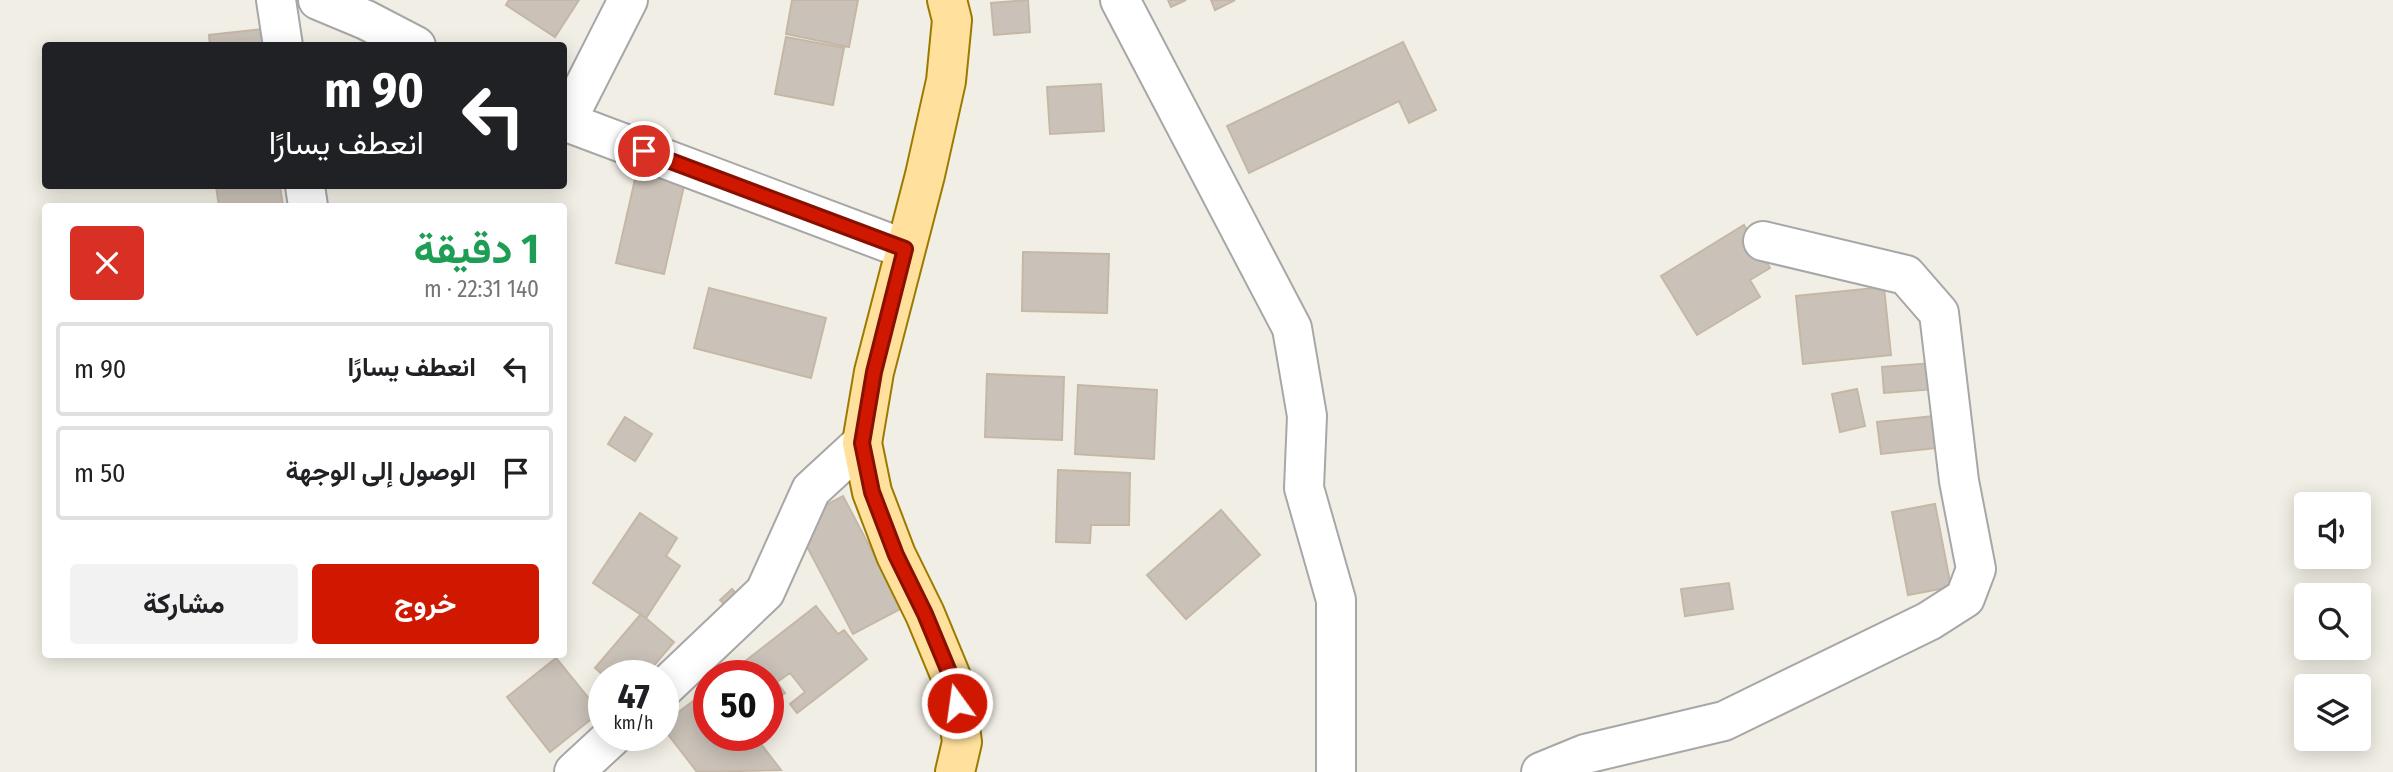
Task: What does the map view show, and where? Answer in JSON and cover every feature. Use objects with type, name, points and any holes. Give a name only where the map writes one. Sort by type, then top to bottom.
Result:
[{"type":"main road","points":[[947,0],[951,20],[946,81],[874,372],[862,443],[872,492],[896,555],[925,614],[954,684],[962,742],[955,772]]},
{"type":"street","points":[[276,0],[282,42]]},
{"type":"street","points":[[318,0],[366,20],[408,42]]},
{"type":"street","points":[[567,117],[628,0]]},
{"type":"street","points":[[1120,0],[1292,328],[1307,416],[1304,488],[1336,600],[1336,772]]},
{"type":"street","points":[[567,122],[905,249]]},
{"type":"street","points":[[1541,772],[1585,754],[1724,721],[1928,621],[1965,598],[1976,569],[1959,481],[1938,313],[1906,275],[1763,241]]},
{"type":"street","points":[[679,674],[765,592],[811,490],[862,443]]},
{"type":"street","points":[[574,772],[597,751]]},
{"type":"building","points":[[509,0],[579,0],[555,37],[506,5]]},
{"type":"building","points":[[792,0],[858,0],[849,47],[786,34]]},
{"type":"building","points":[[1028,0],[1030,32],[994,35],[991,3]]},
{"type":"building","points":[[1168,0],[1186,0],[1171,7]]},
{"type":"building","points":[[1211,0],[1235,0],[1215,10]]},
{"type":"building","points":[[262,29],[264,42],[210,42],[209,35]]},
{"type":"building","points":[[786,37],[844,48],[833,105],[775,94]]},
{"type":"building","points":[[1403,42],[1436,110],[1409,123],[1399,101],[1249,173],[1227,126]]},
{"type":"building","points":[[1101,84],[1104,131],[1050,134],[1047,87]]},
{"type":"building","points":[[638,166],[686,177],[664,274],[616,263]]},
{"type":"building","points":[[216,189],[280,189],[283,203],[219,203]]},
{"type":"building","points":[[1744,225],[1770,268],[1750,280],[1760,297],[1697,335],[1661,276]]},
{"type":"building","points":[[1023,252],[1109,254],[1107,313],[1022,311]]},
{"type":"building","points":[[1884,287],[1891,355],[1803,364],[1796,296]]},
{"type":"building","points":[[709,288],[826,318],[811,378],[694,348]]},
{"type":"building","points":[[1933,363],[1935,389],[1884,393],[1882,367]]},
{"type":"building","points":[[987,374],[1064,377],[1062,440],[985,437]]},
{"type":"building","points":[[1078,385],[1157,390],[1154,459],[1075,454]]},
{"type":"building","points":[[1857,389],[1865,426],[1840,432],[1832,394]]},
{"type":"building","points":[[1933,416],[1936,448],[1881,454],[1877,422]]},
{"type":"building","points":[[625,417],[652,434],[635,461],[608,444]]},
{"type":"building","points":[[1058,470],[1130,473],[1129,525],[1091,525],[1090,543],[1056,542]]},
{"type":"building","points":[[843,496],[902,608],[853,634],[794,522]]},
{"type":"building","points":[[1935,504],[1951,587],[1908,595],[1892,512]]},
{"type":"building","points":[[1221,510],[1260,555],[1186,619],[1147,575]]},
{"type":"building","points":[[640,513],[677,538],[666,556],[680,566],[646,618],[593,583]]},
{"type":"building","points":[[1729,583],[1733,609],[1685,616],[1681,589]]},
{"type":"building","points":[[732,589],[748,607],[736,617],[720,600]]},
{"type":"building","points":[[816,606],[838,634],[844,630],[867,659],[797,713],[790,704],[805,692],[790,673],[784,677],[784,660],[747,660]]},
{"type":"building","points":[[641,614],[674,642],[659,660],[602,660]]},
{"type":"building","points":[[556,658],[588,697],[588,722],[550,752],[507,697]]},
{"type":"building","points":[[693,701],[693,751],[766,751],[781,770],[697,772],[679,749],[679,712]]},
{"type":"route","points":[[644,151],[905,249],[874,372],[862,443],[872,492],[896,555],[925,614],[954,684],[957,703]]}]
